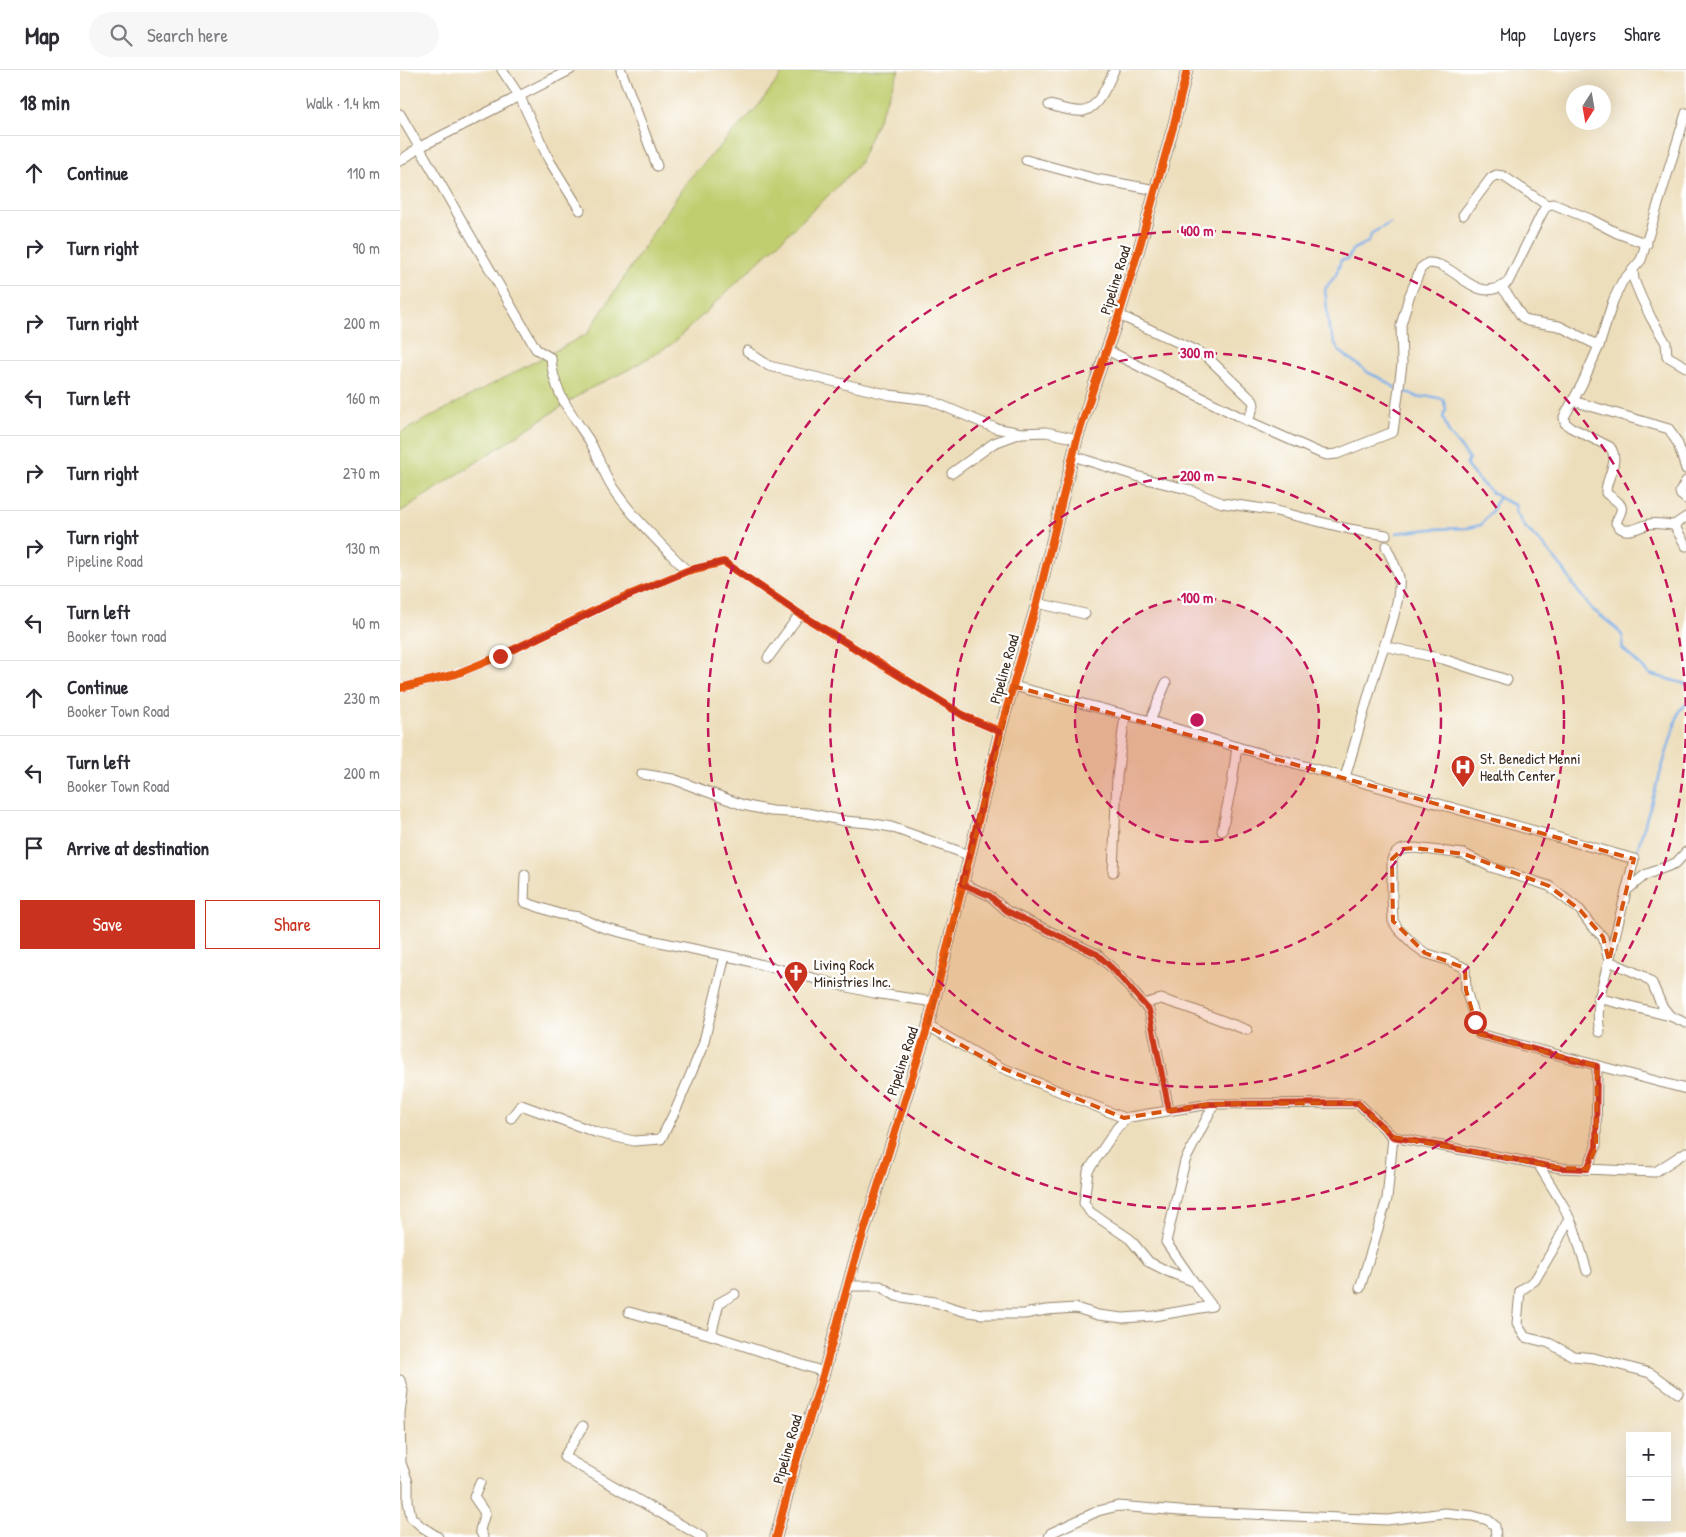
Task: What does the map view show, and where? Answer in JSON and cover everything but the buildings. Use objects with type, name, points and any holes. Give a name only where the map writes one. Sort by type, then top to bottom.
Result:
[{"type":"street","points":[[502,70],[520,97],[549,160],[580,210]]},
{"type":"street","points":[[400,161],[420,147],[570,70]]},
{"type":"street","points":[[621,70],[657,166]]},
{"type":"street","points":[[1049,105],[1075,110],[1088,110],[1099,100],[1114,70]]},
{"type":"street","name":"Pipeline Road","points":[[776,1537],[795,1465],[883,1167],[928,1026],[1000,732],[1037,604],[1073,456],[1119,315],[1156,190],[1188,70]]},
{"type":"street","points":[[1686,113],[1641,260],[1622,282],[1613,301],[1599,346],[1564,417],[1565,423],[1570,427],[1610,447],[1613,452],[1613,462],[1606,493],[1622,507],[1616,523],[1618,527],[1633,530],[1651,523],[1674,525],[1686,517]]},
{"type":"street","points":[[400,114],[536,350],[551,358],[556,387],[574,419],[590,442],[613,487],[646,530],[687,571]]},
{"type":"street","points":[[1026,160],[1096,179],[1156,190]]},
{"type":"street","points":[[1462,215],[1491,178],[1496,175],[1503,176],[1547,205],[1559,206],[1617,233],[1646,244]]},
{"type":"street","points":[[1107,350],[1248,421],[1320,453],[1327,455],[1337,454],[1393,432],[1402,364],[1401,326],[1409,297],[1421,268],[1428,263],[1435,264],[1480,289],[1488,291],[1501,287],[1508,282],[1530,235],[1547,205]]},
{"type":"street","points":[[1633,270],[1634,280],[1650,318],[1666,343],[1667,356],[1686,367]]},
{"type":"street","points":[[1501,287],[1522,318],[1528,321],[1559,326],[1599,346]]},
{"type":"street","points":[[1119,315],[1205,355],[1253,401],[1254,405],[1248,421]]},
{"type":"street","points":[[747,352],[768,366],[890,395],[930,400],[995,428],[1021,432],[1046,432],[1078,439]]},
{"type":"street","points":[[1573,402],[1669,429],[1678,444],[1686,469]]},
{"type":"street","points":[[952,473],[994,444],[1021,432]]},
{"type":"street","points":[[1073,456],[1146,479],[1187,489],[1222,503],[1272,510],[1349,529],[1386,535]]},
{"type":"street","points":[[1686,481],[1680,492],[1686,499]]},
{"type":"street","points":[[1674,525],[1686,546]]},
{"type":"street","points":[[1345,777],[1393,614],[1399,578],[1386,546]]},
{"type":"street","points":[[400,688],[456,674],[687,571],[724,562],[800,614],[959,712],[1000,732]]},
{"type":"street","points":[[1037,604],[1085,614]]},
{"type":"street","points":[[768,658],[800,614]]},
{"type":"street","points":[[1384,646],[1443,659],[1506,680]]},
{"type":"street","points":[[1150,721],[1166,683]]},
{"type":"street","points":[[1013,686],[1150,721],[1634,859],[1598,998],[1600,1032]]},
{"type":"street","points":[[1113,872],[1117,777],[1125,715]]},
{"type":"street","points":[[1222,831],[1237,747]]},
{"type":"street","points":[[642,774],[673,779],[743,805],[771,811],[807,813],[845,821],[869,822],[891,827],[970,855]]},
{"type":"street","points":[[1609,961],[1603,937],[1580,910],[1549,886],[1491,867],[1464,854],[1415,848],[1396,853],[1392,859],[1393,921],[1398,929],[1425,953],[1465,968],[1466,990],[1478,1034],[1686,1089]]},
{"type":"street","points":[[1627,890],[1645,875],[1676,863],[1686,852]]},
{"type":"street","points":[[524,875],[524,902],[559,914],[579,917],[604,928],[874,993],[934,1002]]},
{"type":"street","points":[[962,884],[990,896],[1007,911],[1097,954],[1113,969],[1149,1010],[1169,1110]]},
{"type":"street","points":[[511,1118],[521,1105],[598,1133],[634,1141],[661,1139],[677,1107],[703,1045],[725,956]]},
{"type":"street","points":[[1609,961],[1643,976],[1652,983],[1662,1006],[1670,1016]]},
{"type":"street","points":[[1598,998],[1670,1016],[1686,1024]]},
{"type":"street","points":[[1144,1004],[1161,999],[1247,1030]]},
{"type":"street","points":[[928,1026],[1000,1067],[1124,1118],[1214,1104],[1358,1103],[1393,1137],[1560,1168],[1655,1172],[1686,1152]]},
{"type":"street","points":[[1587,1169],[1596,1147],[1597,1066]]},
{"type":"street","points":[[848,1286],[880,1286],[896,1296],[934,1302],[972,1312],[1024,1314],[1076,1308],[1098,1316],[1123,1318],[1154,1316],[1212,1306],[1166,1242],[1185,1161],[1214,1104]]},
{"type":"street","points":[[1112,1112],[1117,1128]]},
{"type":"street","points":[[1128,1117],[1117,1128],[1088,1170],[1084,1203],[1090,1212],[1130,1239],[1150,1262],[1193,1281]]},
{"type":"street","points":[[1360,1288],[1387,1199],[1393,1137]]},
{"type":"street","points":[[1538,1164],[1574,1228],[1587,1271]]},
{"type":"street","points":[[1569,1218],[1535,1280],[1520,1291],[1517,1324],[1525,1337],[1549,1343],[1573,1356],[1594,1358],[1650,1373],[1678,1393]]},
{"type":"street","points":[[711,1335],[719,1303],[735,1294]]},
{"type":"street","points":[[629,1312],[711,1335],[824,1372]]},
{"type":"street","points":[[400,1380],[403,1391],[400,1413],[401,1463],[408,1482],[408,1500],[411,1516],[422,1527],[438,1537]]},
{"type":"street","points":[[583,1426],[564,1457],[702,1537]]},
{"type":"street","points":[[480,1483],[474,1497],[485,1513],[480,1530],[483,1537]]},
{"type":"street","points":[[1049,1537],[1051,1533],[1098,1511],[1118,1506],[1180,1511],[1388,1520],[1445,1514],[1473,1516],[1488,1520],[1495,1526],[1496,1537]]},
{"type":"highlighted area","points":[[1013,686],[1634,859],[1609,961],[1603,937],[1580,910],[1549,886],[1464,854],[1415,848],[1403,849],[1392,859],[1393,921],[1425,953],[1465,968],[1466,990],[1479,1034],[1597,1066],[1596,1147],[1587,1169],[1561,1168],[1393,1137],[1358,1103],[1210,1104],[1124,1118],[1000,1067],[928,1026]]},
{"type":"green space","points":[[785,70],[899,70],[859,164],[672,344],[628,370],[587,390],[400,512],[400,433],[587,334],[687,181],[758,106]]},
{"type":"waterway","points":[[1390,223],[1372,233],[1368,242],[1352,250],[1348,259],[1341,260],[1336,275],[1325,289],[1329,329],[1338,350],[1369,373],[1384,380],[1401,392],[1410,393],[1419,398],[1429,396],[1443,399],[1446,409],[1443,417],[1449,433],[1469,458],[1466,465],[1476,477],[1494,494],[1515,505],[1516,513],[1524,526],[1564,570],[1592,609],[1617,629],[1623,637],[1622,648],[1649,674],[1686,684]]},
{"type":"waterway","points":[[1396,533],[1431,529],[1468,528],[1481,525],[1492,511],[1498,498]]},
{"type":"waterway","points":[[1636,854],[1679,711],[1686,704]]},
{"type":"cycle path","points":[[776,1537],[854,1263],[928,1026],[1000,731],[1037,603],[1077,439],[1119,315],[1140,245],[1187,70]]},
{"type":"cycle path","points":[[400,688],[456,674],[500,656],[614,601],[687,571],[724,562],[800,614],[966,717],[1000,731]]},
{"type":"place","name":"St. Benedict Menni Health Center","points":[[1463,788]]},
{"type":"place","name":"Living Rock Ministries Inc.","points":[[796,994]]},
{"type":"route","points":[[500,656],[614,602],[692,569],[724,562],[800,614],[966,717],[1000,732],[962,884],[990,896],[1007,911],[1097,954],[1113,969],[1149,1010],[1169,1110],[1210,1104],[1358,1103],[1393,1137],[1560,1168],[1587,1169],[1596,1147],[1597,1066],[1478,1034],[1475,1022]]}]
